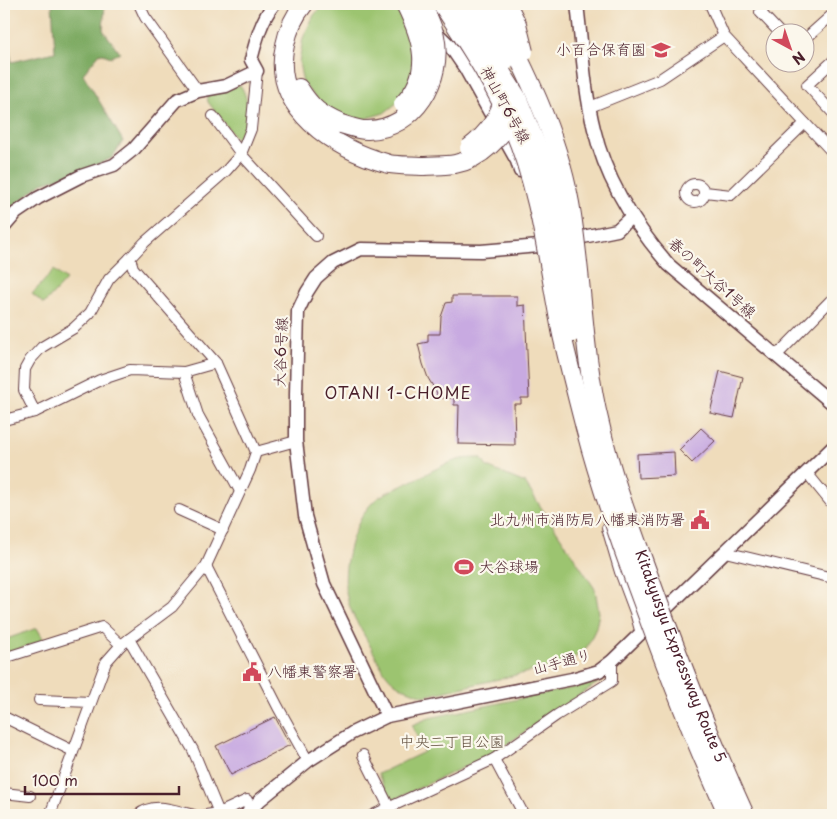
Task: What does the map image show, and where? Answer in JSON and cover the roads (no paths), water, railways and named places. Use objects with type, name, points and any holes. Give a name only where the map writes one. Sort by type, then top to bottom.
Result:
[{"type":"highway","points":[[304,4],[293,21],[282,56],[282,72],[286,88],[295,104],[306,118],[326,136],[346,148],[391,164],[423,166],[456,164],[486,149],[497,139],[516,112],[523,96],[526,79],[525,58],[523,42],[507,4]]},
{"type":"highway","points":[[317,4],[302,23],[296,36],[291,58],[297,85],[309,104],[323,115],[341,124],[366,131],[396,123],[415,109],[427,93],[434,76],[437,53],[432,25],[421,4]]},
{"type":"highway","points":[[341,124],[378,122],[395,113],[416,87],[422,70],[422,52],[419,35],[405,4]]},
{"type":"highway","points":[[442,4],[499,97],[523,155],[534,192],[562,336],[585,430]]},
{"type":"highway","points":[[458,4],[517,97],[544,164],[559,223],[585,430]]},
{"type":"highway","points":[[423,166],[456,155],[479,140],[490,129],[504,99],[506,84],[501,52],[496,38],[474,4]]},
{"type":"highway","name":"Kitakyusyu Expressway Route 5","points":[[491,4],[531,83],[560,163],[570,201],[577,246],[591,379],[600,424],[635,538],[681,664],[744,815]]},
{"type":"highway","name":"Kitakyusyu Expressway Route 5","points":[[585,430],[628,564],[687,720],[728,815]]},
{"type":"street","points":[[139,4],[145,17],[198,92]]},
{"type":"street","points":[[35,412],[24,390],[25,369],[30,360],[42,347],[74,328],[90,313],[109,279],[144,242],[226,171],[241,154],[251,129],[257,71],[251,60],[258,34],[274,4]]},
{"type":"street","name":"神山町6号線","points":[[402,4],[423,20],[450,46],[465,68],[518,161],[540,246]]},
{"type":"street","name":"春の町大谷1号線","points":[[577,4],[590,107],[602,157],[617,190],[632,216],[651,244],[670,265],[833,404]]},
{"type":"street","points":[[710,4],[724,36],[833,153]]},
{"type":"street","points":[[768,4],[760,12],[770,22]]},
{"type":"street","points":[[814,31],[833,14]]},
{"type":"street","points":[[590,107],[660,80],[724,36]]},
{"type":"street","points":[[833,61],[807,85],[833,113]]},
{"type":"street","points":[[4,227],[16,214],[38,198],[81,176],[114,165],[134,149],[177,100],[198,92],[226,86],[257,71]]},
{"type":"street","points":[[213,116],[241,154],[316,236]]},
{"type":"street","points":[[705,192],[731,195],[805,123]]},
{"type":"street","name":"大谷6号線","points":[[387,716],[324,584],[305,516],[296,441],[298,311],[307,292],[316,278],[333,262],[361,249],[481,251],[540,246],[618,230],[632,216]]},
{"type":"street","points":[[540,246],[567,390],[620,572],[641,634]]},
{"type":"street","points":[[50,815],[106,662],[125,642],[172,607],[206,566],[250,470],[256,452],[216,363],[134,268],[130,258]]},
{"type":"street","points":[[776,356],[833,298]]},
{"type":"street","points":[[4,420],[35,412],[100,380],[130,370],[184,372],[216,363]]},
{"type":"street","points":[[184,372],[198,415],[240,490]]},
{"type":"street","points":[[256,452],[296,441]]},
{"type":"street","name":"山手通り","points":[[248,814],[260,800],[308,760],[352,733],[387,716],[572,679],[599,671],[641,634],[833,447]]},
{"type":"street","points":[[807,473],[833,505]]},
{"type":"street","points":[[179,510],[223,530]]},
{"type":"street","points":[[725,552],[833,578]]},
{"type":"street","points":[[206,566],[278,707],[308,760]]},
{"type":"street","points":[[5,656],[102,627],[125,642],[193,750],[219,813]]},
{"type":"street","points":[[373,815],[391,812],[494,759],[549,720],[612,680],[612,661]]},
{"type":"street","points":[[39,700],[91,702]]},
{"type":"street","points":[[4,717],[73,751]]},
{"type":"street","points":[[363,755],[391,812]]},
{"type":"street","points":[[494,759],[524,815]]},
{"type":"street","points":[[4,793],[30,796]]},
{"type":"street","points":[[206,815],[219,813],[247,800],[248,814]]},
{"type":"street","points":[[138,815],[157,807],[194,815]]},
{"type":"place","name":"小百合保育園","points":[[661,50]]},
{"type":"place","name":"北九州市消防局八幡東消防署","points":[[700,520]]},
{"type":"place","name":"大谷球場","points":[[464,567]]},
{"type":"place","name":"八幡東警察署","points":[[252,672]]},
{"type":"district","name":"OTANI 1-CHOME","points":[[398,393]]},
{"type":"park label","name":"中央二丁目公園","points":[[452,742]]}]
